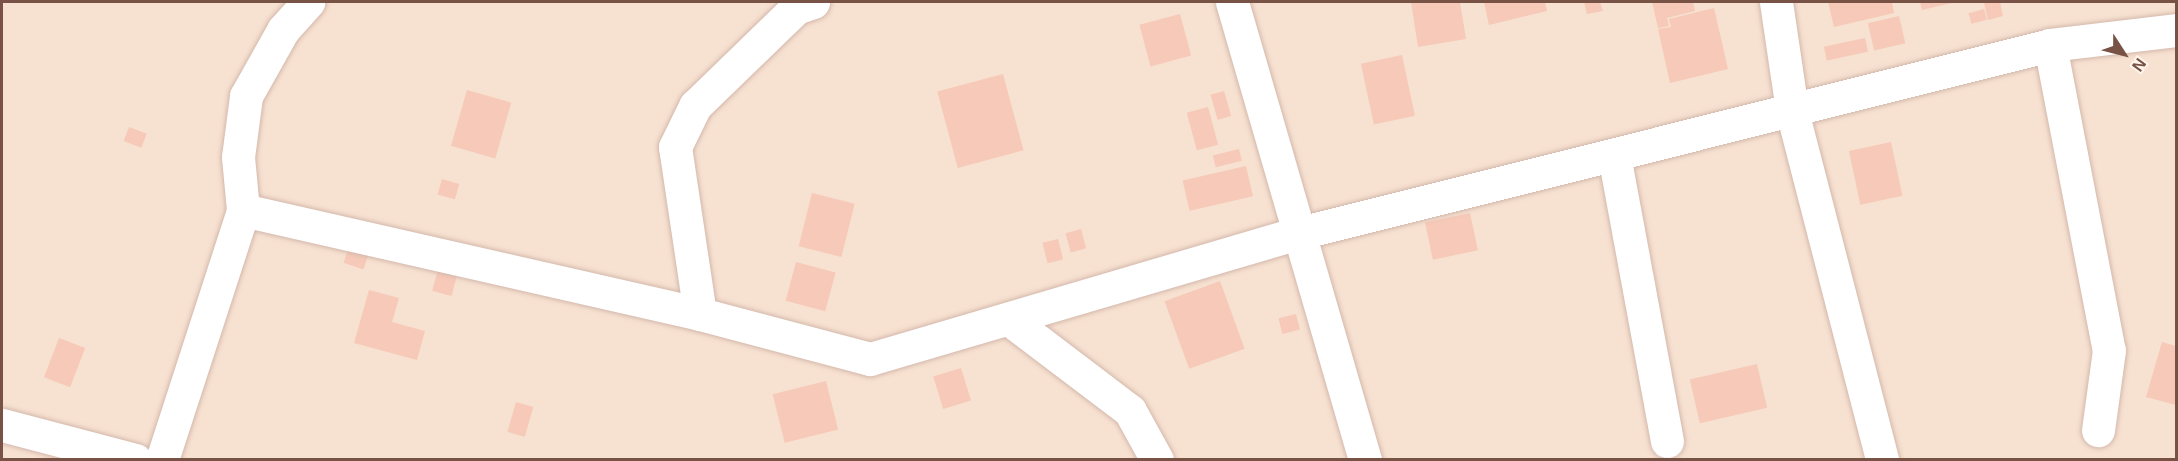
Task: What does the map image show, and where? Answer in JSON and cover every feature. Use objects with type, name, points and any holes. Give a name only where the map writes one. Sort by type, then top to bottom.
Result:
[{"type":"street","points":[[162,459],[243,210],[238,157],[246,96],[283,30],[308,2]]},
{"type":"street","points":[[1232,2],[1296,234],[1365,459]]},
{"type":"street","points":[[1776,2],[1792,111],[1882,459]]},
{"type":"street","points":[[700,314],[675,147],[695,106],[793,4]]},
{"type":"street","points":[[243,210],[700,314],[870,359],[1296,234],[2050,45],[2176,30]]},
{"type":"street","points":[[2050,45],[2109,350],[2098,430]]},
{"type":"street","points":[[1614,155],[1667,441]]},
{"type":"street","points":[[1009,319],[1130,411],[1157,459]]},
{"type":"street","points":[[2,425],[135,459]]},
{"type":"shaded area","points":[[2,2],[2176,2],[2176,459],[2,459]]},
{"type":"building","points":[[1411,2],[1460,2],[1466,39],[1418,47]]},
{"type":"building","points":[[1484,2],[1545,2],[1547,11],[1489,25]]},
{"type":"building","points":[[1584,2],[1600,2],[1603,11],[1587,14]]},
{"type":"building","points":[[1652,2],[1693,2],[1695,11],[1667,18],[1669,26],[1658,28]]},
{"type":"building","points":[[1828,2],[1892,2],[1894,13],[1834,27]]},
{"type":"building","points":[[1920,2],[1956,2],[1922,10]]},
{"type":"building","points":[[2000,2],[2003,16],[1988,20],[1984,3]]},
{"type":"building","points":[[1714,8],[1728,69],[1670,83],[1658,29],[1671,27],[1669,19]]},
{"type":"building","points":[[1984,9],[1987,20],[1971,24],[1969,13]]},
{"type":"building","points":[[1180,14],[1191,56],[1151,66],[1139,25]]},
{"type":"building","points":[[1899,16],[1905,43],[1874,50],[1868,23]]},
{"type":"building","points":[[1865,38],[1868,52],[1827,60],[1824,47]]},
{"type":"building","points":[[1402,55],[1415,116],[1374,124],[1361,64]]},
{"type":"building","points":[[1003,74],[1023,150],[958,168],[937,92]]},
{"type":"building","points":[[467,90],[511,103],[495,158],[451,146]]},
{"type":"building","points":[[1224,91],[1231,116],[1218,120],[1211,95]]},
{"type":"building","points":[[1208,107],[1218,145],[1197,150],[1187,113]]},
{"type":"building","points":[[129,127],[147,134],[141,148],[124,141]]},
{"type":"building","points":[[1891,142],[1902,196],[1860,205],[1849,151]]},
{"type":"building","points":[[1239,149],[1242,161],[1216,167],[1213,156]]},
{"type":"building","points":[[1246,166],[1253,196],[1190,211],[1183,181]]},
{"type":"building","points":[[442,179],[459,184],[455,199],[438,194]]},
{"type":"building","points":[[812,193],[855,204],[841,257],[799,246]]},
{"type":"building","points":[[1470,213],[1478,250],[1433,260],[1425,223]]},
{"type":"building","points":[[1081,229],[1086,248],[1071,252],[1066,233]]},
{"type":"building","points":[[1058,239],[1063,259],[1048,263],[1042,243]]},
{"type":"building","points":[[351,241],[371,248],[363,270],[344,263]]},
{"type":"building","points":[[441,258],[460,263],[452,296],[432,291]]},
{"type":"building","points":[[796,262],[836,273],[825,311],[786,301]]},
{"type":"building","points":[[1220,281],[1245,349],[1189,369],[1165,301]]},
{"type":"building","points":[[369,290],[399,298],[392,322],[425,331],[417,360],[354,343]]},
{"type":"building","points":[[1296,314],[1300,330],[1282,334],[1279,318]]},
{"type":"building","points":[[59,338],[85,348],[70,387],[44,377]]},
{"type":"building","points":[[2162,342],[2176,346],[2176,405],[2146,397]]},
{"type":"building","points":[[1757,364],[1767,408],[1700,423],[1690,380]]},
{"type":"building","points":[[961,368],[971,401],[943,409],[933,376]]},
{"type":"building","points":[[826,381],[838,430],[785,443],[773,394]]},
{"type":"building","points":[[516,402],[533,407],[525,437],[507,432]]}]
